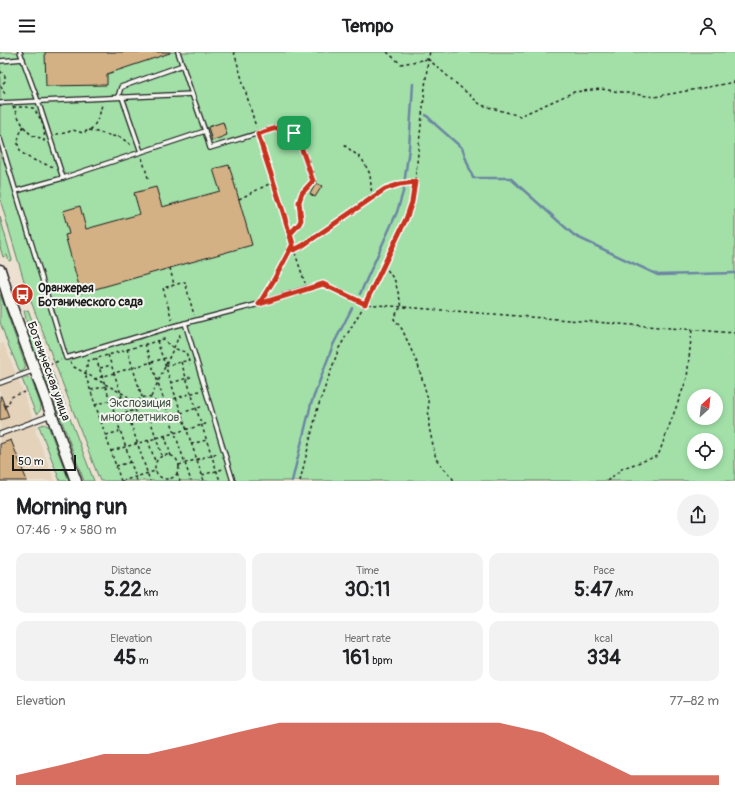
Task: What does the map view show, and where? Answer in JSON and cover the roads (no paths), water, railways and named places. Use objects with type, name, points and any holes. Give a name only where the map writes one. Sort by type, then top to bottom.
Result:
[{"type":"main road","name":"Ботаническая улица","points":[[0,270],[10,302],[76,481]]},
{"type":"lane","points":[[20,52],[38,101],[62,178]]},
{"type":"lane","points":[[178,52],[210,148],[279,128],[288,129],[298,138],[313,181]]},
{"type":"lane","points":[[0,61],[23,60]]},
{"type":"lane","points":[[141,152],[120,97],[121,87],[183,65]]},
{"type":"lane","points":[[0,103],[192,94]]},
{"type":"lane","points":[[16,191],[62,178],[205,131]]},
{"type":"lane","points":[[0,139],[66,358],[174,326],[259,304],[307,288]]},
{"type":"lane","points":[[185,323],[233,481]]},
{"type":"lane","points":[[0,383],[35,370]]},
{"type":"lane","points":[[0,434],[51,415]]},
{"type":"waterway","points":[[360,294],[397,212],[403,192],[409,148],[413,84]]},
{"type":"waterway","points":[[426,115],[462,148],[473,178],[510,178],[575,236],[658,275],[735,273]]},
{"type":"waterway","points":[[292,481],[311,404],[333,345],[352,308]]},
{"type":"place","name":"Оранжерея Ботанического сада","points":[[23,295]]},
{"type":"park label","name":"Экспозиция многолетников","points":[[140,410]]}]
